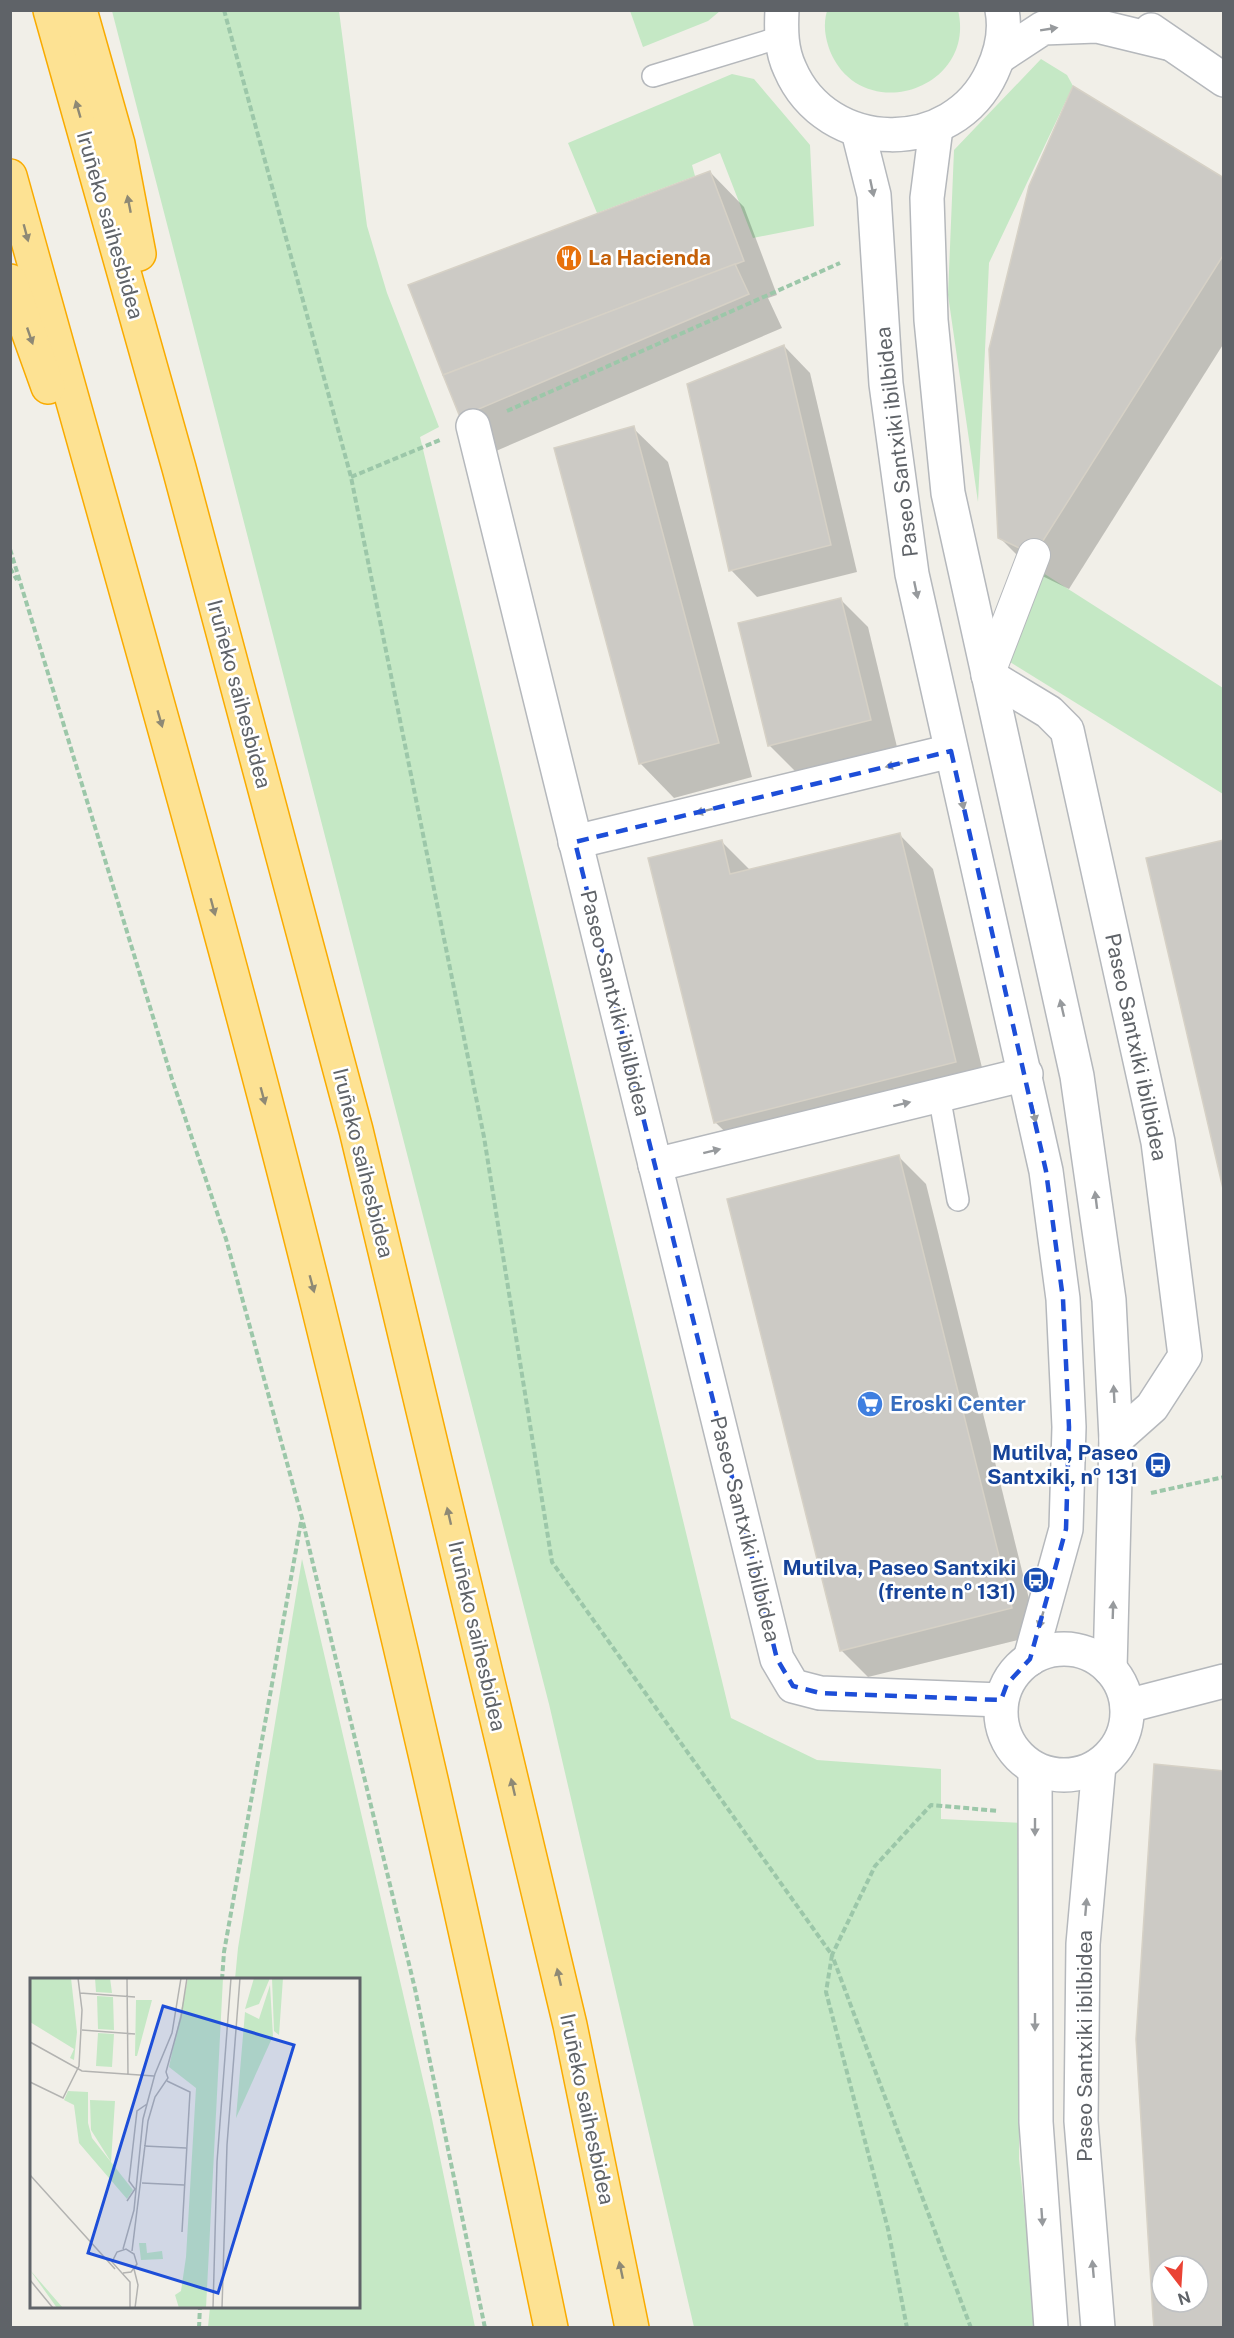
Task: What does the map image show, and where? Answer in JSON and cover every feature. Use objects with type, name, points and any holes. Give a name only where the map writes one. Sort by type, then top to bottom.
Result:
[{"type":"highway","name":"Iruñeko saihesbidea","points":[[50,10],[179,468],[356,1130],[570,2025],[632,2328]]},
{"type":"highway","points":[[80,10],[118,144],[179,468]]},
{"type":"highway","points":[[10,176],[212,902],[318,1304],[485,2013],[551,2328]]},
{"type":"highway","points":[[10,281],[144,663]]},
{"type":"street","points":[[781,24],[789,69],[806,95],[830,117],[858,131],[893,136],[911,135],[936,128],[964,110],[986,86],[999,57],[1004,22],[1002,10]]},
{"type":"street","points":[[1124,10],[1167,43],[1224,80]]},
{"type":"street","points":[[999,57],[1044,28],[1097,26],[1167,43]]},
{"type":"street","points":[[936,128],[927,198],[931,321],[948,493],[1074,1065],[1088,1141],[1109,1300],[1116,1439],[1110,1668]]},
{"type":"street","name":"Paseo Santxiki ibilbidea","points":[[858,131],[874,195],[886,384],[897,480],[912,574],[1026,1074],[1046,1172],[1062,1299],[1069,1426],[1066,1529],[1030,1659]]},
{"type":"street","name":"Paseo Santxiki ibilbidea","points":[[473,426],[777,1659],[793,1686],[820,1693],[1001,1700]]},
{"type":"street","points":[[988,675],[1034,555]]},
{"type":"street","name":"Paseo Santxiki ibilbidea","points":[[988,675],[1049,712],[1067,730],[1158,1142],[1185,1356],[1152,1407],[1116,1439]]},
{"type":"street","points":[[575,842],[951,751]]},
{"type":"street","points":[[656,1165],[1026,1074]]},
{"type":"street","points":[[1072,1650],[1092,1656],[1110,1668],[1121,1686],[1127,1706],[1126,1722],[1121,1738],[1112,1753],[1099,1765],[1068,1776],[1035,1769],[1019,1757],[1007,1740],[1001,1721],[1001,1700],[1007,1684],[1017,1670],[1030,1659],[1050,1651],[1072,1650]]},
{"type":"street","points":[[1127,1706],[1224,1681]]},
{"type":"street","name":"Paseo Santxiki ibilbidea","points":[[1098,2328],[1081,2121],[1083,1944],[1099,1765]]},
{"type":"street","points":[[1035,1769],[1036,2122],[1052,2328]]},
{"type":"lane","points":[[653,76],[781,24]]},
{"type":"lane","points":[[939,1095],[958,1200]]},
{"type":"path","points":[[224,10],[351,477],[484,1137],[552,1562],[832,1955],[972,2328]]},
{"type":"path","points":[[351,477],[473,426],[861,254],[878,250]]},
{"type":"path","points":[[10,549],[172,1079],[226,1239],[302,1518],[415,1989],[485,2328]]},
{"type":"path","points":[[10,568],[20,586]]},
{"type":"path","points":[[1140,1496],[1224,1477]]},
{"type":"path","points":[[222,1978],[224,1953],[302,1518]]},
{"type":"path","points":[[907,2328],[888,2229],[826,1992],[832,1955],[875,1866],[931,1805],[1004,1812]]},
{"type":"path","points":[[199,2328],[200,2308]]},
{"type":"highlighted area","points":[[951,751],[1046,1171],[1063,1299],[1069,1427],[1066,1529],[1030,1659],[1007,1684],[1001,1700],[820,1693],[793,1686],[777,1659],[575,842]]},
{"type":"green space","points":[[630,10],[720,11],[708,21],[643,47]]},
{"type":"green space","points":[[958,10],[959,38],[950,61],[934,78],[913,89],[889,93],[866,88],[845,74],[830,51],[827,41],[825,26],[827,11]]},
{"type":"green space","points":[[112,11],[339,11],[367,226],[387,293],[439,427],[420,437],[731,1718],[817,1760],[941,1769],[941,1819],[1022,1823],[1019,2159],[1037,2327],[694,2327],[549,1704]]},
{"type":"green space","points":[[1041,59],[1067,75],[1073,86],[989,263],[978,502],[948,295],[954,150]]},
{"type":"green space","points":[[732,74],[754,79],[810,145],[814,226],[753,238],[720,153],[692,165],[695,176],[597,213],[568,143]]},
{"type":"green space","points":[[1040,571],[1223,688],[1223,794],[1010,662]]},
{"type":"green space","points":[[302,1559],[431,2114],[475,2327],[208,2327],[210,2308],[360,2308],[360,1978],[235,1978],[238,1948]]},
{"type":"building","points":[[1073,86],[1224,178],[1224,254],[1034,555],[998,538],[989,349],[1029,186]]},
{"type":"building","points":[[710,171],[744,261],[443,375],[408,285]]},
{"type":"building","points":[[735,264],[749,294],[460,417],[443,375]]},
{"type":"building","points":[[784,345],[831,545],[729,571],[687,384]]},
{"type":"building","points":[[634,426],[719,743],[639,764],[554,448]]},
{"type":"building","points":[[841,598],[871,720],[768,746],[738,623]]},
{"type":"building","points":[[900,833],[956,1062],[714,1123],[648,858],[722,840],[730,874]]},
{"type":"building","points":[[1224,840],[1224,1193],[1146,858]]},
{"type":"building","name":"Eroski Center","points":[[899,1155],[1012,1608],[840,1651],[727,1199]]},
{"type":"building","points":[[1154,1764],[1224,1771],[1224,2328],[1154,2328],[1153,2314],[1210,2314],[1210,2254],[1150,2254],[1150,2264],[1136,2039]]},
{"type":"place","name":"La Hacienda","points":[[569,258]]},
{"type":"place","name":"Eroski Center","points":[[870,1404]]},
{"type":"place","name":"Mutilva, Paseo Santxiki, nº 131","points":[[1158,1465]]},
{"type":"place","name":"Mutilva, Paseo Santxiki (frente nº 131)","points":[[1036,1580]]}]
